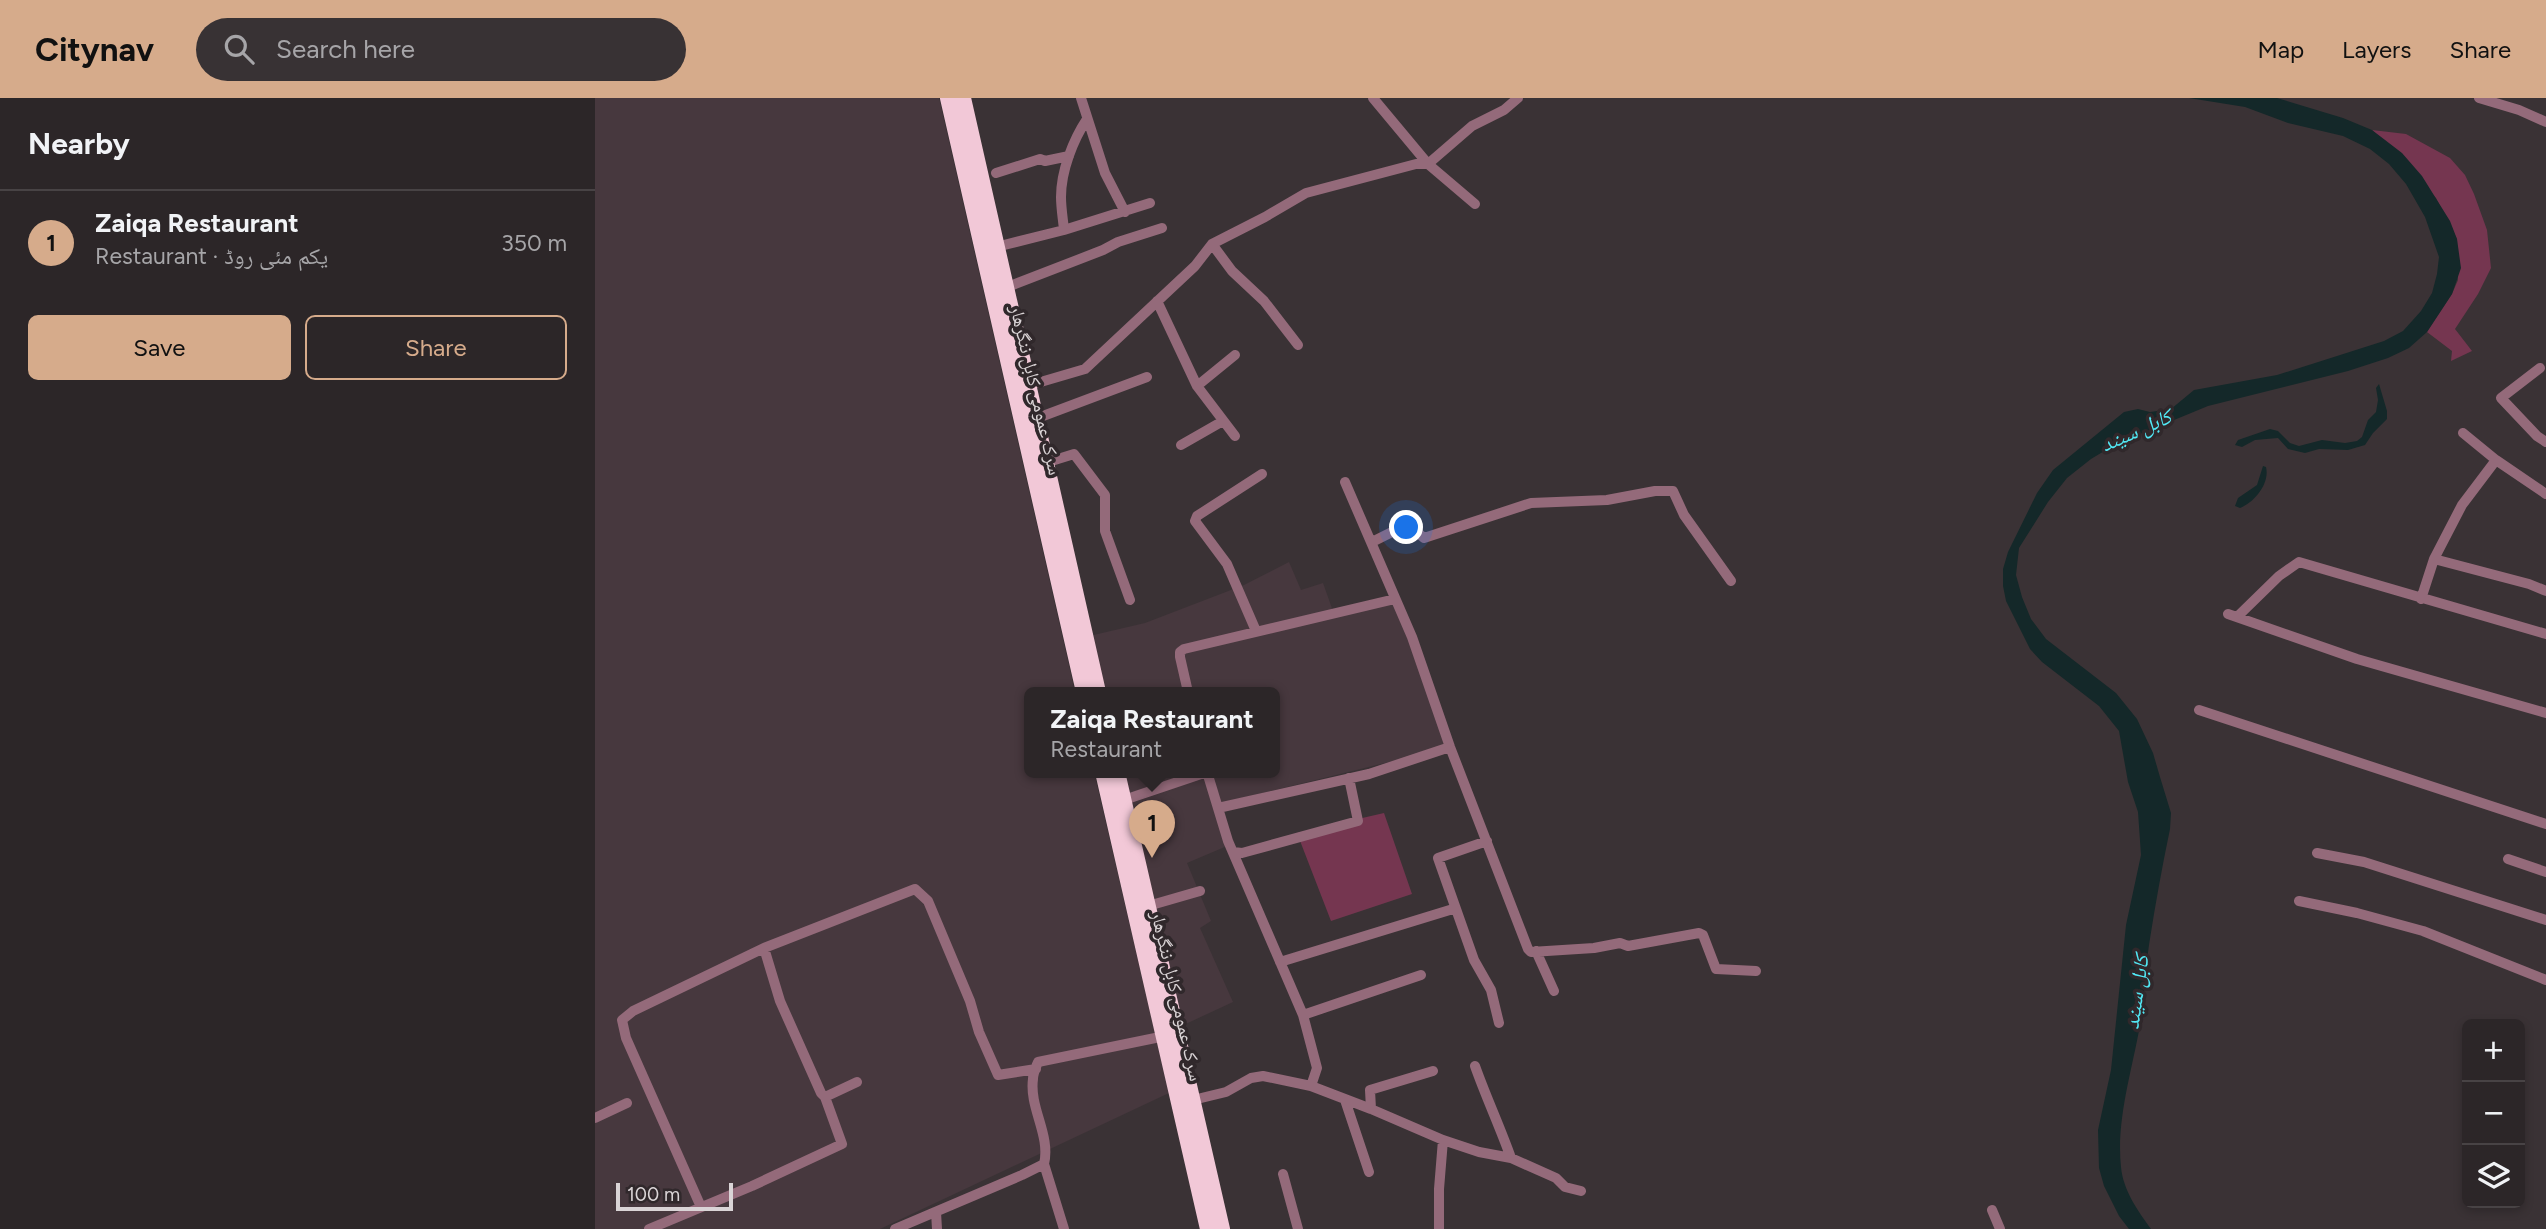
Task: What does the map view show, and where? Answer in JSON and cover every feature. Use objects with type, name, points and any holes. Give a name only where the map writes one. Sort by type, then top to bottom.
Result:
[{"type":"highway","name":"سرک عمومی کابل ننگرهار","points":[[948,98],[1083,687]]},
{"type":"highway","name":"سرک عمومی کابل ننگرهار","points":[[963,98],[1097,687]]},
{"type":"highway","name":"سرک عمومی کابل ننگرهار","points":[[1105,778],[1171,1032],[1193,1100],[1210,1228]]},
{"type":"highway","points":[[1118,778],[1148,906],[1171,1032]]},
{"type":"highway","name":"سرک عمومی کابل ننگرهار","points":[[1171,1032],[1210,1228]]},
{"type":"street","points":[[1081,98],[1105,173],[1125,212]]},
{"type":"street","points":[[1373,98],[1428,164],[1475,204]]},
{"type":"street","points":[[1027,386],[1085,369],[1195,266],[1212,244],[1306,193],[1416,164],[1428,164],[1472,126],[1504,110],[1518,98]]},
{"type":"street","points":[[2479,98],[2519,110],[2546,122]]},
{"type":"street","points":[[1064,230],[1061,195],[1069,156],[1078,132],[1087,119]]},
{"type":"street","points":[[996,173],[1040,159],[1045,161],[1069,156]]},
{"type":"street","points":[[996,247],[1064,230],[1150,203]]},
{"type":"street","points":[[1005,288],[1118,242],[1162,228]]},
{"type":"street","points":[[1212,244],[1232,271],[1264,301],[1298,345]]},
{"type":"street","points":[[1157,302],[1197,386],[1235,436]]},
{"type":"street","points":[[1197,386],[1235,355]]},
{"type":"street","points":[[2540,368],[2501,398],[2546,442]]},
{"type":"street","points":[[1035,419],[1147,377]]},
{"type":"street","points":[[1181,445],[1223,421]]},
{"type":"street","points":[[2463,433],[2496,460],[2546,494]]},
{"type":"street","points":[[1045,463],[1074,454],[1105,495],[1105,531],[1130,600]]},
{"type":"street","points":[[2421,599],[2434,559],[2462,505],[2496,460]]},
{"type":"street","points":[[1257,631],[1227,564],[1195,521],[1196,516],[1262,474]]},
{"type":"street","points":[[1345,482],[1429,682],[1450,747],[1528,949],[1536,951],[1594,948],[1620,943],[1628,946],[1699,933],[1703,935],[1716,969],[1756,971]]},
{"type":"street","points":[[1372,542],[1408,524],[1423,538],[1531,503],[1607,500],[1655,491],[1673,491],[1684,515],[1731,581]]},
{"type":"street","points":[[2434,559],[2546,591]]},
{"type":"street","points":[[2546,634],[2299,562],[2232,616],[2357,659],[2546,713]]},
{"type":"street","points":[[1187,687],[1180,652],[1395,599]]},
{"type":"street","points":[[2199,710],[2546,824]]},
{"type":"street","points":[[1218,808],[1349,778],[1450,747]]},
{"type":"street","points":[[1123,800],[1189,778]]},
{"type":"street","points":[[1209,778],[1233,852],[1303,1015],[1317,1068],[1311,1086]]},
{"type":"street","points":[[1233,852],[1242,853],[1358,821],[1349,778]]},
{"type":"street","points":[[1486,841],[1438,858],[1473,960],[1491,990],[1499,1023]]},
{"type":"street","points":[[2317,853],[2364,862],[2546,920]]},
{"type":"street","points":[[2508,859],[2546,872]]},
{"type":"street","points":[[701,1207],[626,1038],[622,1020],[633,1011],[764,948],[915,889],[928,901],[997,1075],[1036,1069]]},
{"type":"street","points":[[1148,906],[1200,891]]},
{"type":"street","points":[[2299,901],[2423,931],[2546,980]]},
{"type":"street","points":[[1280,962],[1454,909]]},
{"type":"street","points":[[649,1229],[842,1144],[825,1097],[781,1001],[764,948]]},
{"type":"street","points":[[1536,951],[1554,991]]},
{"type":"street","points":[[1303,1015],[1421,975]]},
{"type":"street","points":[[1064,1229],[1044,1164],[1047,1149],[1032,1080],[1038,1062],[1171,1032]]},
{"type":"street","points":[[1475,1066],[1511,1158]]},
{"type":"street","points":[[1371,1109],[1370,1090],[1433,1071]]},
{"type":"street","points":[[1193,1100],[1226,1092],[1251,1078],[1263,1076],[1311,1086],[1443,1140],[1479,1152],[1511,1158],[1556,1178],[1565,1187],[1581,1191]]},
{"type":"street","points":[[825,1097],[857,1082]]},
{"type":"street","points":[[1345,1100],[1369,1172]]},
{"type":"street","points":[[595,1118],[628,1104]]},
{"type":"street","points":[[1439,1229],[1443,1140]]},
{"type":"street","points":[[895,1229],[1044,1164]]},
{"type":"street","points":[[1283,1174],[1298,1229]]},
{"type":"street","points":[[1991,1210],[2000,1229]]},
{"type":"street","points":[[936,1212],[937,1229]]},
{"type":"shaded area","points":[[595,98],[939,98],[1074,687],[1024,687],[1024,778],[1095,778],[1169,1093],[880,1229],[595,1229]]},
{"type":"shaded area","points":[[2372,130],[2406,134],[2450,158],[2465,175],[2487,230],[2491,268],[2455,329],[2472,351],[2451,361],[2452,351],[2427,332],[2458,280],[2457,239],[2436,198]]},
{"type":"shaded area","points":[[1289,562],[1301,590],[1323,583],[1334,614],[1395,599],[1450,747],[1218,804],[1227,846],[1187,863],[1211,921],[1200,928],[1233,1002],[1177,1028],[1118,778],[1280,778],[1280,687],[1097,687],[1085,637],[1145,623],[1244,585]]},
{"type":"shaded area","points":[[1384,813],[1412,894],[1331,921],[1297,833]]},
{"type":"water","name":"کابل سيند","points":[[2189,98],[2277,98],[2343,118],[2372,130],[2402,153],[2422,176],[2450,221],[2457,239],[2461,268],[2452,294],[2427,332],[2409,348],[2348,371],[2208,406],[2116,444],[2067,478],[2019,548],[2016,575],[2031,619],[2046,639],[2116,693],[2137,719],[2153,753],[2171,813],[2120,1149],[2122,1176],[2128,1192],[2151,1229],[2129,1229],[2119,1216],[2104,1186],[2099,1168],[2098,1130],[2111,1070],[2126,925],[2141,855],[2138,812],[2128,782],[2119,731],[2099,706],[2042,662],[2030,649],[2006,601],[2003,569],[2008,552],[2037,493],[2053,470],[2124,412],[2138,409],[2150,412],[2171,409],[2194,390],[2277,375],[2384,341],[2403,331],[2421,311],[2432,293],[2439,257],[2425,217],[2406,184],[2389,164],[2370,149],[2343,136],[2288,123],[2245,107]]},
{"type":"water","points":[[2379,384],[2387,419],[2365,445],[2348,450],[2319,449],[2305,453],[2288,449],[2278,438],[2255,440],[2242,447],[2235,445],[2238,440],[2270,429],[2278,431],[2290,443],[2299,446],[2322,440],[2345,443],[2357,441],[2362,437],[2368,420],[2376,412],[2376,388]]},
{"type":"water","points":[[2263,466],[2266,467],[2266,479],[2256,497],[2240,508],[2235,506],[2238,498],[2257,485]]},
{"type":"place","name":"Zaiqa Restaurant","points":[[1152,858]]}]
